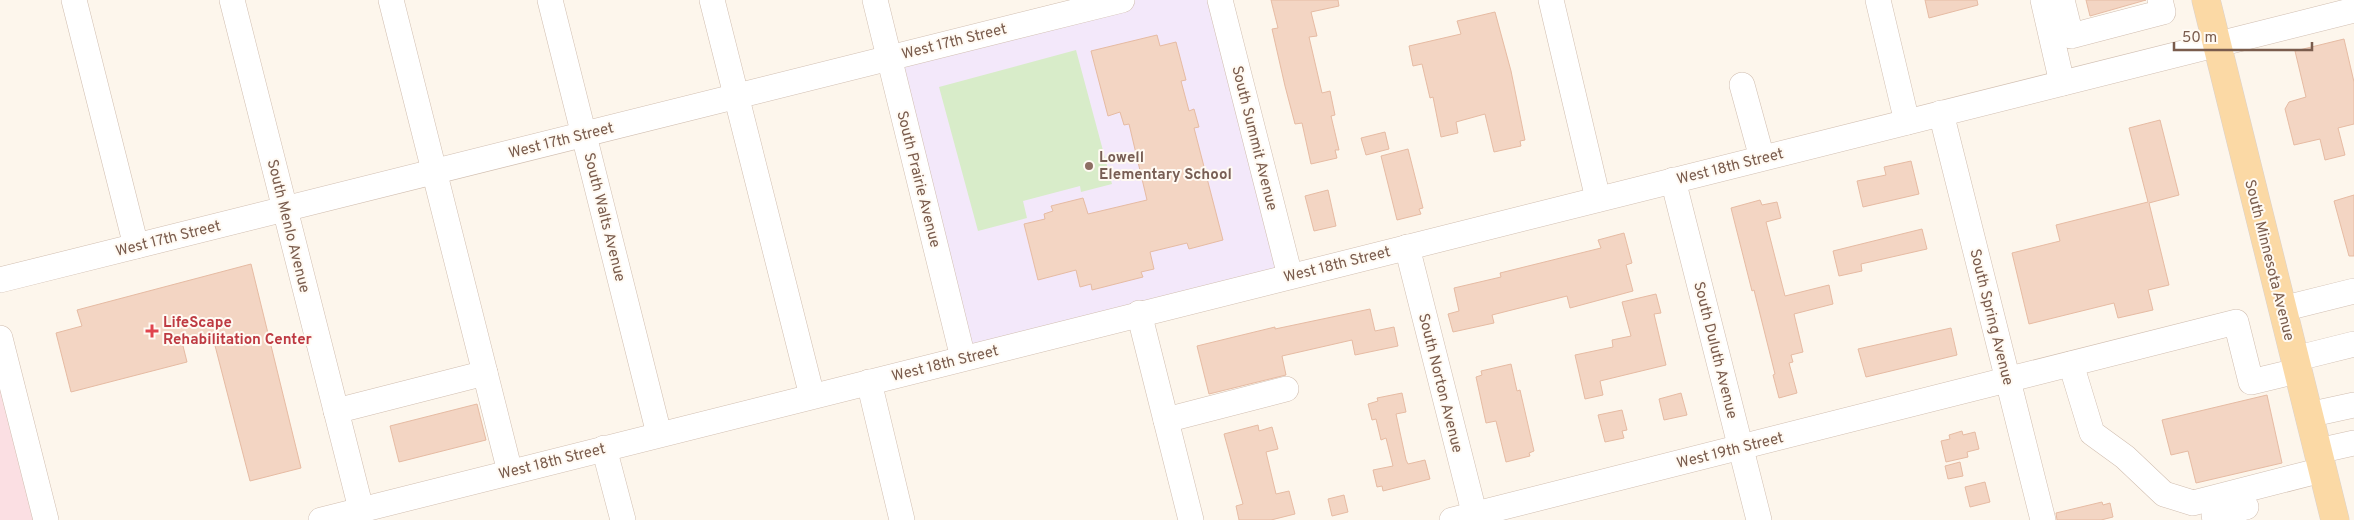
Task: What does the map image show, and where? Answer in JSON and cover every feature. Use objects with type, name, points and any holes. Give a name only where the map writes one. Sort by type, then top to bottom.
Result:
[{"type":"main road","name":"South Minnesota Avenue","points":[[2206,0],[2335,520]]},
{"type":"street","points":[[74,0],[136,246]]},
{"type":"street","name":"South Menlo Avenue","points":[[232,0],[361,509]]},
{"type":"street","points":[[391,0],[510,472]]},
{"type":"street","name":"South Walts Avenue","points":[[550,0],[659,434]]},
{"type":"street","points":[[712,0],[812,396]]},
{"type":"street","name":"South Prairie Avenue","points":[[875,0],[963,358]]},
{"type":"street","name":"West 17th Street","points":[[0,280],[889,57],[1064,7],[1122,0]]},
{"type":"street","name":"South Summit Avenue","points":[[1220,0],[1290,276]]},
{"type":"street","points":[[1550,0],[1598,199]]},
{"type":"street","points":[[1878,0],[1907,122]]},
{"type":"street","points":[[2043,0],[2062,83]]},
{"type":"street","points":[[2062,0],[2071,36],[2163,12],[2160,0]]},
{"type":"street","name":"West 18th Street","points":[[331,519],[361,509],[659,434],[2354,10]]},
{"type":"street","points":[[1742,85],[1762,158]]},
{"type":"street","name":"South Spring Avenue","points":[[1941,113],[2043,520]]},
{"type":"street","name":"South Duluth Avenue","points":[[1673,180],[1759,520]]},
{"type":"street","name":"South Norton Avenue","points":[[1407,247],[1467,518]]},
{"type":"street","points":[[2282,309],[2354,292]]},
{"type":"street","points":[[1139,314],[1191,520]]},
{"type":"street","name":"West 19th Street","points":[[1467,518],[2236,322],[2251,382],[2296,365]]},
{"type":"street","points":[[0,338],[46,520]]},
{"type":"street","points":[[2296,365],[2354,344]]},
{"type":"street","points":[[2071,364],[2092,433],[2125,457],[2164,494],[2193,502],[2322,470]]},
{"type":"street","points":[[336,411],[485,373]]},
{"type":"street","points":[[869,382],[902,520]]},
{"type":"street","points":[[1166,420],[1286,389]]},
{"type":"street","points":[[2308,416],[2354,404]]},
{"type":"street","points":[[2215,520],[2214,515],[2322,470],[2354,443]]},
{"type":"street","points":[[604,448],[623,520]]},
{"type":"shaded area","name":"Lowell Elementary School","points":[[1122,0],[1220,0],[1290,276],[963,358],[889,57]]},
{"type":"shaded area","points":[[0,338],[46,520],[0,520]]},
{"type":"green space","points":[[1076,50],[1112,184],[1081,192],[1080,186],[1023,201],[1027,218],[978,231],[939,87]]},
{"type":"building","points":[[1271,0],[1338,0],[1339,6],[1311,12],[1317,36],[1309,37],[1322,93],[1330,91],[1335,115],[1331,116],[1339,150],[1335,150],[1337,158],[1311,164],[1302,123],[1295,124],[1285,86],[1272,29],[1278,28]]},
{"type":"building","points":[[1925,0],[1977,0],[1978,5],[1929,18]]},
{"type":"building","points":[[2086,0],[2146,0],[2090,16]]},
{"type":"building","points":[[1495,12],[1511,71],[1525,140],[1520,141],[1521,146],[1494,152],[1485,114],[1456,122],[1458,133],[1441,137],[1433,97],[1430,98],[1422,64],[1413,66],[1409,46],[1461,34],[1457,21]]},
{"type":"building","points":[[1157,35],[1160,46],[1176,42],[1186,80],[1181,81],[1189,111],[1194,109],[1199,127],[1194,128],[1223,240],[1189,249],[1187,243],[1150,252],[1154,269],[1141,272],[1143,277],[1092,290],[1091,284],[1080,287],[1076,270],[1038,280],[1024,224],[1045,219],[1044,214],[1053,211],[1051,206],[1083,198],[1088,214],[1147,200],[1129,124],[1124,125],[1120,112],[1108,116],[1091,51]]},
{"type":"building","points":[[2344,39],[2354,82],[2354,124],[2338,128],[2345,155],[2325,160],[2320,139],[2294,145],[2285,109],[2289,102],[2306,97],[2295,51]]},
{"type":"building","points":[[2160,120],[2179,195],[2149,203],[2169,285],[2148,290],[2153,310],[2118,318],[2114,303],[2029,324],[2012,253],[2060,241],[2056,225],[2148,202],[2129,128]]},
{"type":"building","points":[[1385,132],[1389,149],[1366,155],[1361,138]]},
{"type":"building","points":[[1408,149],[1423,208],[1419,209],[1421,214],[1397,220],[1381,156]]},
{"type":"building","points":[[1911,161],[1919,194],[1863,207],[1857,181],[1886,175],[1884,167]]},
{"type":"building","points":[[1328,190],[1336,226],[1314,231],[1305,196]]},
{"type":"building","points":[[2354,195],[2354,256],[2349,256],[2334,201]]},
{"type":"building","points":[[1760,200],[1762,205],[1777,202],[1781,218],[1766,222],[1785,296],[1829,285],[1833,304],[1794,314],[1803,352],[1791,355],[1793,362],[1789,363],[1797,393],[1779,398],[1773,375],[1775,374],[1754,290],[1752,291],[1731,208]]},
{"type":"building","points":[[1922,229],[1927,249],[1861,264],[1862,271],[1839,276],[1833,251]]},
{"type":"building","points":[[1624,233],[1632,263],[1626,265],[1633,291],[1570,308],[1567,296],[1492,315],[1494,323],[1453,332],[1448,314],[1459,311],[1454,288],[1501,277],[1500,273],[1601,248],[1598,240]]},
{"type":"building","points":[[251,264],[301,468],[250,481],[212,334],[182,342],[187,362],[71,392],[56,333],[82,326],[77,310]]},
{"type":"building","points":[[1656,294],[1661,313],[1654,314],[1666,365],[1600,381],[1603,395],[1585,399],[1575,355],[1613,347],[1612,340],[1631,336],[1622,302]]},
{"type":"building","points":[[1370,309],[1375,331],[1394,327],[1398,346],[1355,355],[1352,340],[1282,356],[1286,375],[1209,394],[1197,346],[1275,327],[1275,329]]},
{"type":"building","points":[[1951,328],[1957,355],[1866,377],[1858,349]]},
{"type":"building","points":[[1511,364],[1517,391],[1520,390],[1534,451],[1529,453],[1530,456],[1506,462],[1496,421],[1486,423],[1476,377],[1482,375],[1481,371]]},
{"type":"building","points":[[1402,393],[1406,412],[1396,414],[1406,460],[1408,464],[1425,460],[1430,479],[1383,491],[1382,486],[1377,487],[1373,470],[1393,466],[1386,438],[1381,440],[1376,419],[1372,420],[1368,404],[1378,401],[1377,398]]},
{"type":"building","points":[[1681,393],[1687,415],[1664,420],[1659,399]]},
{"type":"building","points":[[2267,395],[2282,463],[2196,483],[2188,451],[2171,455],[2162,420]]},
{"type":"building","points":[[477,404],[486,440],[399,462],[390,426]]},
{"type":"building","points":[[1622,410],[1627,430],[1622,431],[1624,438],[1605,442],[1598,415]]},
{"type":"building","points":[[1258,425],[1259,431],[1272,427],[1278,449],[1266,452],[1276,494],[1289,491],[1295,514],[1271,520],[1239,520],[1236,506],[1243,504],[1224,434]]},
{"type":"building","points":[[1962,431],[1963,435],[1975,432],[1979,449],[1967,452],[1968,457],[1946,462],[1941,441],[1950,439],[1949,435]]},
{"type":"building","points":[[1960,462],[1963,476],[1948,479],[1945,466]]},
{"type":"building","points":[[1985,482],[1990,502],[1970,507],[1965,487]]},
{"type":"building","points":[[1344,495],[1348,512],[1332,516],[1328,499]]},
{"type":"building","points":[[2102,502],[2103,505],[2110,503],[2113,517],[2101,520],[2057,520],[2056,513]]},
{"type":"place","name":"Lowell Elementary School","points":[[1089,166]]},
{"type":"place","name":"LifeScape Rehabilitation Center","points":[[152,331]]}]
